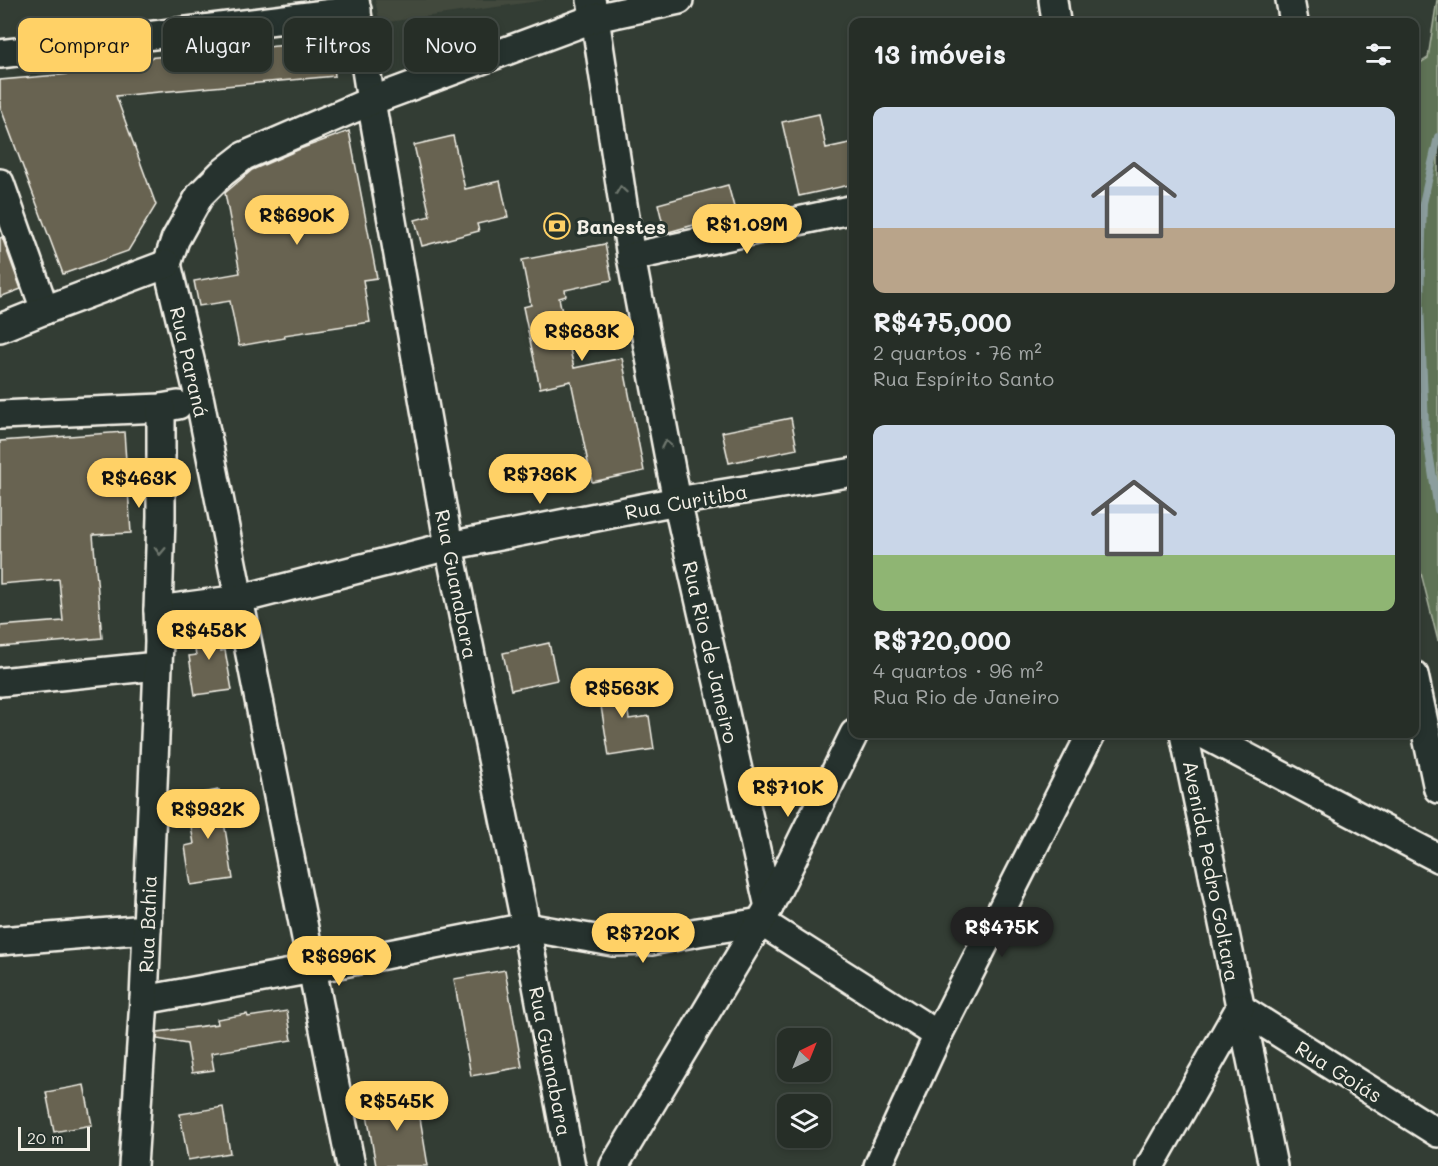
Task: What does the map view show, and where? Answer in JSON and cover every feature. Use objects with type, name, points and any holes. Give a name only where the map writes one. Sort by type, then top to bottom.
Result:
[{"type":"street","points":[[0,328],[167,264],[175,240],[200,195],[244,156],[593,9],[678,0]]},
{"type":"street","points":[[1053,0],[1055,18]]},
{"type":"street","points":[[1290,0],[1293,18]]},
{"type":"street","points":[[0,54],[356,5]]},
{"type":"street","name":"Rua Guanabara","points":[[356,5],[449,546],[572,1166]]},
{"type":"street","name":"Rua Rio de Janeiro","points":[[593,9],[631,257],[677,501],[765,915]]},
{"type":"street","points":[[0,183],[45,310]]},
{"type":"street","points":[[631,257],[849,210]]},
{"type":"street","name":"Rua Paraná","points":[[167,264],[200,401],[351,1166]]},
{"type":"street","points":[[0,416],[161,408],[200,401]]},
{"type":"street","name":"Rua Bahia","points":[[133,1166],[144,1000],[159,642],[161,408]]},
{"type":"street","name":"Rua Curitiba","points":[[158,610],[240,599],[449,546],[677,501],[849,473]]},
{"type":"street","points":[[0,682],[157,666]]},
{"type":"street","points":[[1419,699],[1438,789]]},
{"type":"street","points":[[614,1166],[765,915],[852,738]]},
{"type":"street","points":[[878,1166],[938,1035],[1089,738]]},
{"type":"street","name":"Avenida Pedro Goltara","points":[[1185,738],[1273,1166]]},
{"type":"street","points":[[1211,738],[1438,858]]},
{"type":"street","points":[[144,1000],[526,927],[613,942],[651,941],[699,932],[765,915],[938,1035]]},
{"type":"street","points":[[0,941],[147,929]]},
{"type":"street","points":[[1150,1166],[1240,1008]]},
{"type":"street","name":"Rua Goiás","points":[[1240,1008],[1438,1133]]},
{"type":"shaded area","points":[[375,0],[545,0],[392,21],[392,18],[379,18]]},
{"type":"green space","points":[[1438,0],[1438,641],[1419,565],[1419,64],[1428,58]]},
{"type":"building","points":[[284,45],[284,72],[335,72],[335,76],[116,96],[156,205],[128,251],[63,274],[0,106],[0,80],[92,72],[151,72],[151,58],[163,56],[163,72],[272,72],[272,46]]},
{"type":"building","points":[[819,114],[826,148],[849,143],[849,185],[799,196],[782,122]]},
{"type":"building","points":[[349,131],[377,278],[363,280],[370,322],[284,335],[285,338],[239,346],[230,301],[199,306],[194,281],[240,273],[225,193],[252,170]]},
{"type":"building","points":[[453,136],[465,189],[500,181],[508,217],[477,224],[479,231],[422,246],[415,220],[430,216],[414,145]]},
{"type":"building","points":[[728,185],[737,218],[702,226],[701,223],[665,233],[658,204]]},
{"type":"building","points":[[2,237],[21,289],[0,297],[0,238]]},
{"type":"building","points":[[605,244],[612,280],[565,290],[566,296],[559,298],[574,368],[622,358],[644,471],[592,482],[571,381],[540,388],[523,307],[531,305],[522,260]]},
{"type":"building","points":[[791,418],[797,449],[729,463],[722,432]]},
{"type":"building","points":[[124,432],[131,533],[93,535],[102,638],[0,647],[0,626],[63,621],[59,579],[0,584],[0,441]]},
{"type":"building","points":[[216,622],[221,651],[225,650],[232,690],[195,695],[189,656],[196,655],[191,626]]},
{"type":"building","points":[[549,643],[557,680],[511,690],[503,653]]},
{"type":"building","points":[[622,672],[629,719],[649,716],[654,749],[609,756],[596,675]]},
{"type":"building","points":[[219,790],[233,879],[191,885],[185,846],[194,844],[186,796]]},
{"type":"building","points":[[505,970],[522,1067],[471,1076],[454,979]]},
{"type":"building","points":[[287,1011],[292,1040],[211,1053],[214,1070],[192,1073],[187,1044],[157,1039],[158,1032],[218,1024],[217,1019]]},
{"type":"building","points":[[84,1085],[92,1125],[54,1132],[46,1092]]},
{"type":"building","points":[[416,1094],[428,1166],[376,1166],[365,1103]]},
{"type":"building","points":[[223,1107],[230,1153],[188,1160],[180,1114]]},
{"type":"waterway","points":[[1438,137],[1423,203],[1420,304],[1425,426],[1438,510]]},
{"type":"place","name":"Banestes","points":[[557,226]]}]
